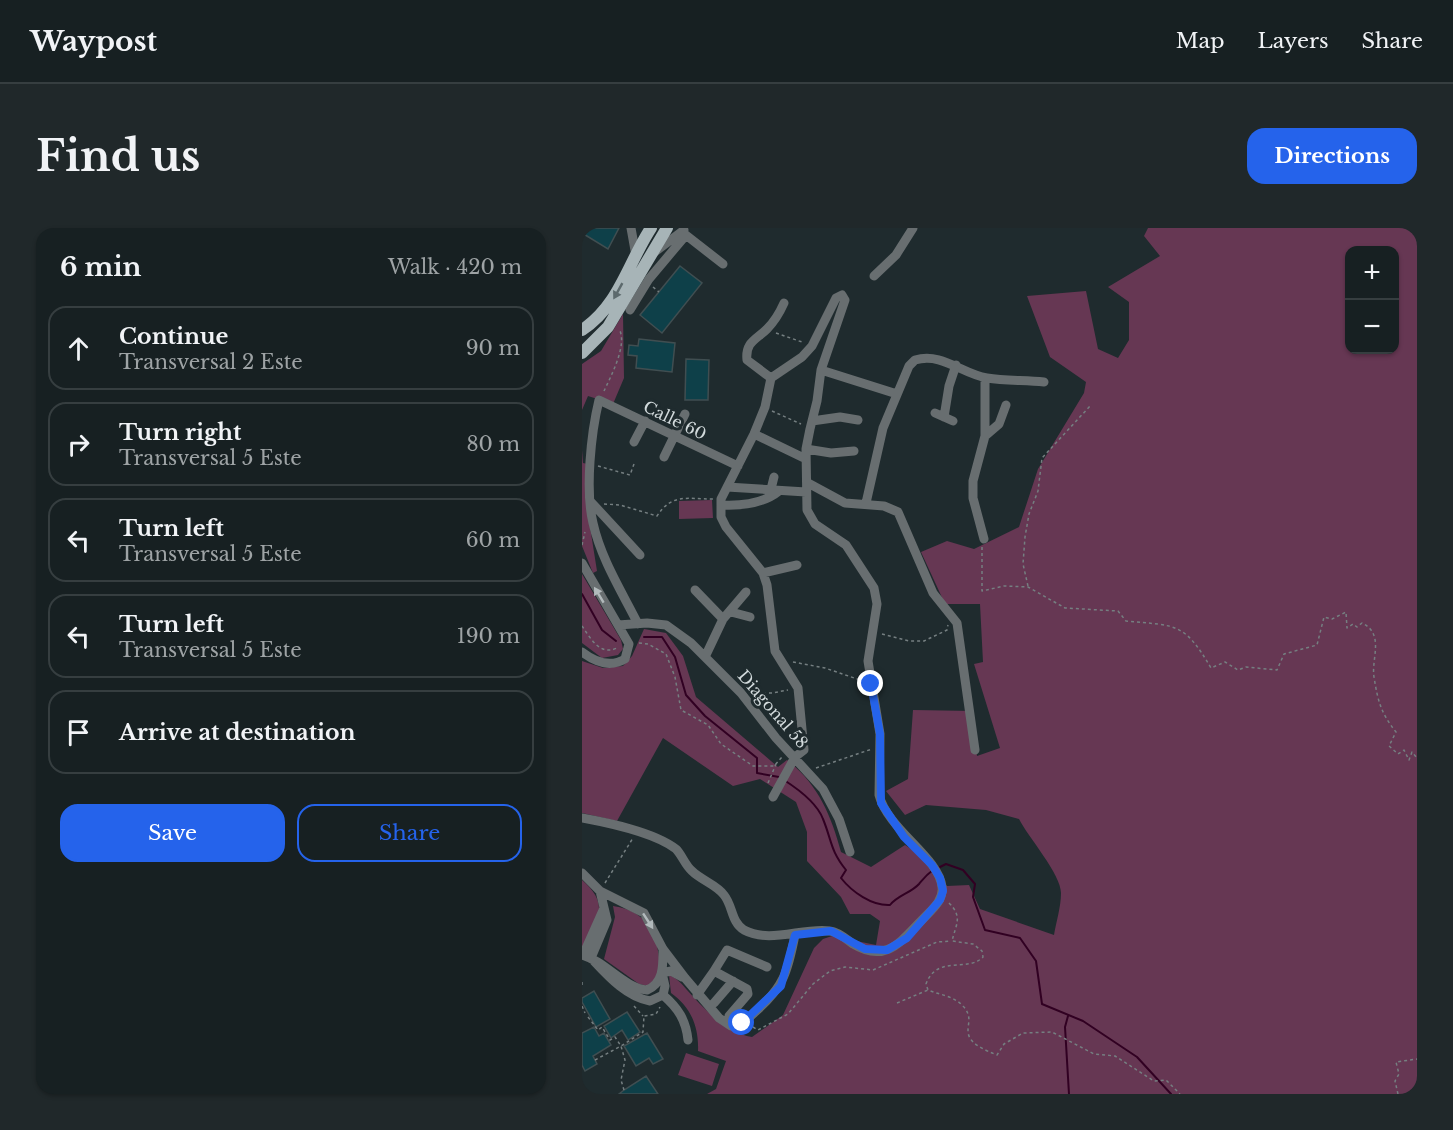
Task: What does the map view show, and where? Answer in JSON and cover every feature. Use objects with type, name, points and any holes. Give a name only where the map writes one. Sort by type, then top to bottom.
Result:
[{"type":"main road","points":[[582,330],[601,315],[613,300],[651,228]]},
{"type":"main road","points":[[582,353],[603,335],[615,320],[667,228]]},
{"type":"main road","points":[[582,344],[615,320]]},
{"type":"street","points":[[631,228],[636,256]]},
{"type":"street","points":[[874,276],[896,255],[913,228]]},
{"type":"street","points":[[650,255],[685,232]]},
{"type":"street","points":[[685,232],[723,264]]},
{"type":"street","points":[[630,310],[649,279],[685,232]]},
{"type":"street","points":[[582,818],[637,831],[664,842],[678,851],[693,872],[724,894],[738,925],[746,931],[795,935],[831,931],[865,949],[887,950],[907,938],[940,900],[941,881],[932,865],[904,837],[881,803],[880,747],[868,661],[877,604],[874,588],[846,544],[815,524],[810,518],[806,449],[821,370],[845,300],[843,296],[837,296],[812,346],[802,357],[771,378],[765,407],[721,502],[721,516],[726,527],[764,573],[768,585],[774,651],[798,688],[805,738],[803,753],[791,754],[782,781],[773,797]]},
{"type":"street","points":[[771,378],[747,360],[746,352],[750,343],[766,330],[784,303]]},
{"type":"street","points":[[866,503],[875,455],[897,394],[915,360],[928,358],[957,365],[985,378],[1044,382]]},
{"type":"street","points":[[944,417],[948,386],[957,365]]},
{"type":"street","points":[[821,370],[897,394]]},
{"type":"street","points":[[984,539],[974,498],[973,481],[985,436],[985,378]]},
{"type":"street","points":[[582,652],[592,660],[618,663],[625,659],[638,624],[596,532],[591,502],[591,464],[599,400]]},
{"type":"street","name":"Calle 60","points":[[599,400],[738,466]]},
{"type":"street","points":[[985,436],[999,424],[1006,405]]},
{"type":"street","points":[[664,457],[685,414]]},
{"type":"street","points":[[811,425],[840,417],[858,420]]},
{"type":"street","points":[[634,442],[645,422]]},
{"type":"street","points":[[754,434],[806,459]]},
{"type":"street","points":[[806,449],[831,453],[854,451]]},
{"type":"street","points":[[774,477],[775,490]]},
{"type":"street","points":[[727,487],[775,490],[807,488],[845,503],[884,506],[898,512],[933,593],[959,630],[975,750]]},
{"type":"street","points":[[721,502],[739,506],[760,501],[775,490]]},
{"type":"street","points":[[591,502],[640,555]]},
{"type":"street","points":[[582,563],[629,644]]},
{"type":"street","points":[[764,573],[797,565]]},
{"type":"street","points":[[695,590],[723,620]]},
{"type":"street","points":[[705,657],[723,620],[746,592]]},
{"type":"street","points":[[731,612],[750,617]]},
{"type":"street","name":"Diagonal 58","points":[[618,625],[666,625],[674,629],[705,657],[741,693],[832,803],[850,852]]},
{"type":"street","points":[[582,873],[600,891],[644,913],[663,949],[698,995],[726,1024],[737,1025],[746,1020],[781,986],[795,935]]},
{"type":"street","points":[[585,956],[606,925],[600,891]]},
{"type":"street","points":[[585,956],[604,906]]},
{"type":"street","points":[[582,933],[593,937]]},
{"type":"street","points":[[662,996],[665,986],[662,973],[663,949]]},
{"type":"street","points":[[698,995],[727,950],[767,967]]},
{"type":"street","points":[[585,956],[643,990],[657,984],[662,973]]},
{"type":"street","points":[[585,956],[630,993],[650,1001],[662,996]]},
{"type":"street","points":[[662,973],[671,971],[685,978]]},
{"type":"street","points":[[714,971],[748,991],[729,1016]]},
{"type":"street","points":[[714,1003],[733,981]]},
{"type":"street","points":[[662,996],[680,1011],[685,1022],[688,1040]]},
{"type":"path","points":[[599,400],[620,356],[622,333],[615,320]]},
{"type":"path","points":[[766,330],[812,346]]},
{"type":"path","points":[[1028,587],[1023,564],[1025,537],[1029,514],[1038,491],[1042,458],[1091,405]]},
{"type":"path","points":[[765,407],[811,425]]},
{"type":"path","points":[[591,464],[630,475],[634,464]]},
{"type":"path","points":[[591,502],[620,505],[657,516],[664,505],[673,499],[721,502]]},
{"type":"path","points":[[582,545],[584,532],[596,532]]},
{"type":"path","points":[[984,539],[981,549],[982,591],[1004,586],[1028,587],[1065,608],[1118,611],[1126,621],[1181,628],[1198,646],[1211,668],[1225,662],[1238,670],[1246,667],[1277,670],[1284,654],[1317,645],[1324,617],[1332,619],[1346,612],[1347,628],[1353,624],[1357,627],[1362,622],[1368,625],[1377,642],[1373,674],[1385,720],[1396,732],[1389,746],[1398,754],[1404,750],[1409,760],[1412,752],[1417,758]]},
{"type":"path","points":[[873,636],[882,634],[909,641],[924,641],[946,630],[950,616]]},
{"type":"path","points":[[582,626],[594,644],[602,649],[612,651],[629,644],[648,644],[666,654],[675,677],[681,710],[708,725],[722,744],[753,766],[776,763],[791,754]]},
{"type":"path","points":[[780,659],[825,668],[871,684]]},
{"type":"path","points":[[741,693],[772,693],[798,688]]},
{"type":"path","points":[[807,771],[880,747]]},
{"type":"path","points":[[768,783],[776,763]]},
{"type":"path","points":[[600,891],[637,831]]},
{"type":"path","points":[[941,881],[948,890],[948,902],[958,914],[959,921],[952,941]]},
{"type":"path","points":[[746,1020],[758,1030],[788,1014],[813,984],[830,971],[845,967],[873,970],[938,942],[973,944],[982,951],[982,957],[978,962],[952,964],[936,970],[927,980],[928,990]]},
{"type":"path","points":[[897,1003],[928,990],[948,996],[964,1007],[967,1013],[969,1040],[976,1047],[997,1055],[1004,1044],[1023,1033],[1052,1032],[1094,1054],[1115,1056],[1146,1074],[1154,1082],[1166,1080],[1180,1094]]},
{"type":"path","points":[[595,1059],[643,1032],[644,1016],[658,1012],[662,996]]},
{"type":"path","points":[[582,1006],[585,1013]]},
{"type":"path","points":[[588,1017],[598,1030],[602,1027],[610,1040],[615,1037],[621,1046],[626,1065],[621,1080],[624,1090]]},
{"type":"path","points":[[1398,1094],[1395,1081],[1399,1074],[1396,1062],[1417,1059]]},
{"type":"shaded area","points":[[1148,228],[1417,228],[1417,1094],[707,1094],[716,1089],[726,1061],[698,1051],[697,1034],[692,1018],[684,1005],[671,993],[669,975],[679,981],[716,1019],[734,1031],[752,1037],[783,1015],[814,948],[823,939],[832,936],[876,945],[880,921],[870,914],[850,914],[841,897],[807,861],[807,832],[796,802],[760,779],[733,786],[663,738],[617,821],[582,813],[582,661],[603,668],[623,666],[632,656],[644,629],[666,633],[683,656],[696,697],[778,767],[787,760],[807,779],[828,813],[841,852],[871,867],[905,845],[934,864],[947,886],[969,885],[980,909],[1054,935],[1060,904],[1060,885],[1019,819],[986,810],[926,805],[905,815],[886,791],[908,779],[913,710],[973,711],[977,756],[1000,748],[974,664],[983,662],[980,604],[945,604],[921,552],[947,541],[974,549],[1019,527],[1038,469],[1084,393],[1086,382],[1050,357],[1027,296],[1086,291],[1098,349],[1118,358],[1129,340],[1129,302],[1108,287],[1160,256],[1144,236]]},
{"type":"shaded area","points":[[623,314],[624,378],[613,404],[588,396],[582,410],[582,364],[601,351]]},
{"type":"shaded area","points":[[582,450],[583,463],[588,464],[587,508],[597,571],[593,573],[582,546]]},
{"type":"shaded area","points":[[712,500],[713,518],[679,519],[679,501]]},
{"type":"shaded area","points":[[582,574],[621,640],[623,649],[618,655],[602,658],[582,643]]},
{"type":"shaded area","points":[[582,880],[597,898],[599,906],[596,922],[582,951]]},
{"type":"shaded area","points":[[613,906],[636,914],[651,929],[658,950],[660,975],[648,986],[639,984],[604,959],[615,917]]},
{"type":"shaded area","points":[[686,1053],[719,1064],[712,1086],[678,1075]]},
{"type":"building","points":[[582,228],[619,228],[608,249],[582,233]]},
{"type":"building","points":[[680,266],[702,283],[662,333],[640,315]]},
{"type":"building","points":[[639,339],[675,343],[672,372],[636,368],[637,356],[628,355],[629,345],[638,346]]},
{"type":"building","points":[[686,359],[709,360],[708,400],[685,400]]},
{"type":"building","points":[[594,991],[610,1019],[596,1027],[582,1002],[582,998]]},
{"type":"building","points":[[627,1012],[640,1032],[628,1040],[622,1030],[611,1038],[604,1026]]},
{"type":"building","points":[[594,1027],[599,1036],[604,1033],[611,1045],[593,1056],[597,1064],[585,1071],[582,1065],[582,1033]]},
{"type":"building","points":[[647,1033],[663,1059],[653,1064],[649,1058],[636,1066],[624,1046]]},
{"type":"building","points":[[646,1076],[658,1094],[619,1094],[624,1090]]},
{"type":"waterway","points":[[582,594],[602,630],[616,641]]},
{"type":"waterway","points":[[644,637],[662,637],[675,657],[686,695],[705,716],[757,758],[757,773],[779,777]]},
{"type":"waterway","points":[[784,780],[816,807],[834,851],[846,870],[841,878],[863,897],[876,903],[890,905],[916,887],[933,870]]},
{"type":"waterway","points":[[938,868],[946,864],[963,870],[975,884],[973,897],[985,930],[1020,938],[1036,961],[1042,1004],[1083,1021],[1137,1057],[1171,1094]]},
{"type":"waterway","points":[[1068,1016],[1065,1027],[1069,1094]]},
{"type":"route","points":[[742,1023],[781,986],[795,935],[831,931],[865,949],[887,950],[898,946],[907,938],[940,900],[943,891],[940,878],[932,865],[904,837],[881,803],[879,795],[880,734],[871,684]]}]
